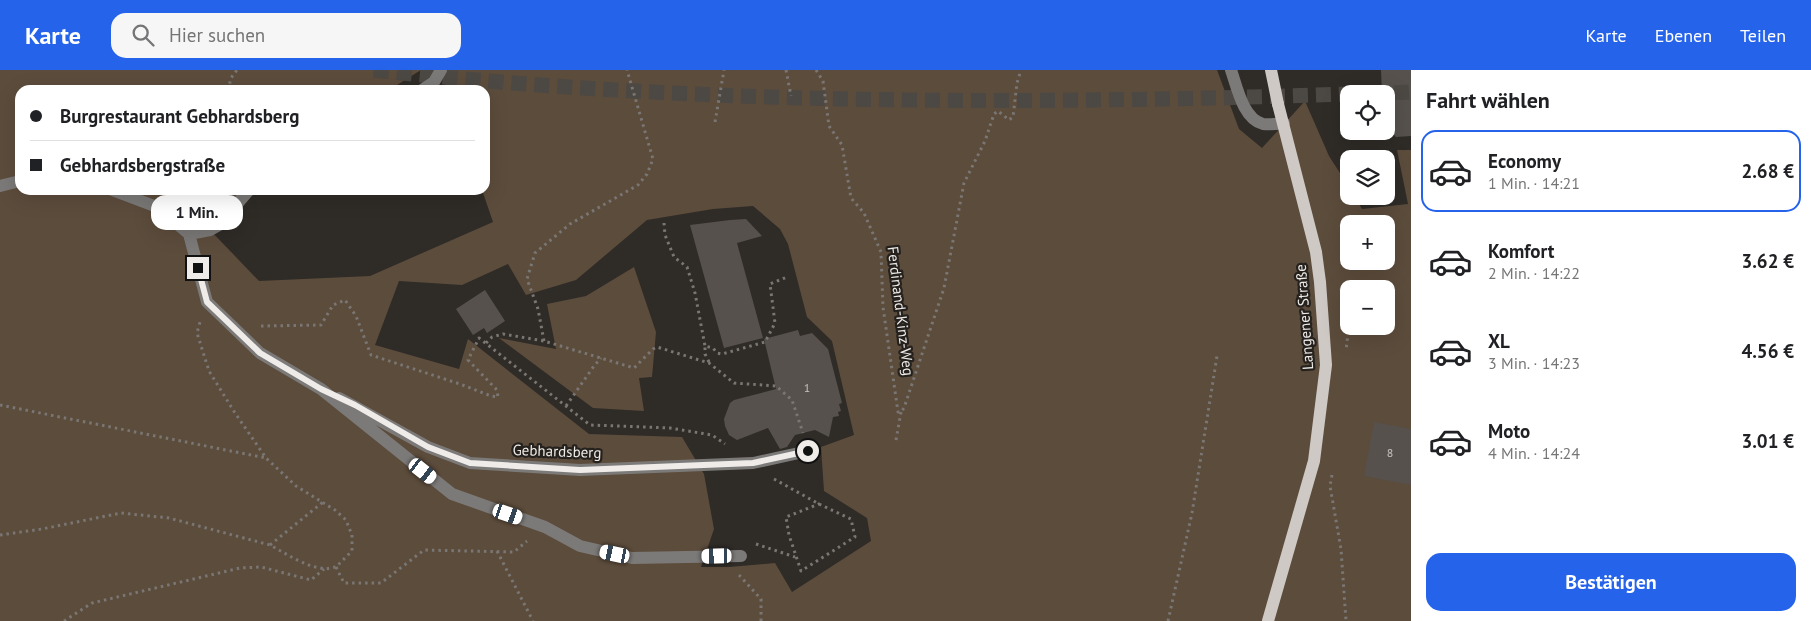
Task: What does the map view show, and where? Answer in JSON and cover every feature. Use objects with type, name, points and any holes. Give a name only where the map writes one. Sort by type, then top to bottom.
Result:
[{"type":"main road","name":"Langener Straße","points":[[1268,621],[1314,461],[1326,365],[1320,282],[1311,228],[1278,104],[1271,70]]},
{"type":"street","points":[[430,85],[434,82],[441,70]]},
{"type":"street","points":[[1231,70],[1250,116],[1262,124],[1284,123]]},
{"type":"street","points":[[0,186],[15,182]]},
{"type":"street","points":[[125,195],[157,207],[189,234],[207,302]]},
{"type":"street","points":[[189,234],[210,230],[219,224],[245,195]]},
{"type":"street","name":"Gebhardsberg","points":[[207,302],[260,353],[321,389],[355,405],[428,447],[470,463],[580,470],[753,463],[808,451]]},
{"type":"street","name":"Gebhardsberg","points":[[321,389],[452,494],[545,527],[580,546],[632,558],[737,556]]},
{"type":"path","points":[[229,85],[231,78],[237,70]]},
{"type":"path","points":[[544,341],[538,309],[527,279],[535,253],[570,224],[638,185],[647,174],[653,159],[627,70]]},
{"type":"path","points":[[715,122],[724,70]]},
{"type":"path","points":[[786,70],[791,96]]},
{"type":"path","name":"Ferdinand-Kinz-Weg","points":[[816,70],[823,81],[829,126],[842,145],[851,198],[864,213],[880,252],[883,307],[898,412],[901,412]]},
{"type":"path","points":[[896,440],[901,412],[904,408],[944,288],[964,183],[985,141],[994,114],[998,111],[1009,120],[1013,117],[1017,83],[1021,70]]},
{"type":"path","points":[[664,223],[665,236],[674,257],[687,267],[695,293],[705,354],[709,363]]},
{"type":"path","points":[[705,346],[713,348],[717,353],[722,354],[765,342],[775,323],[770,284],[787,278]]},
{"type":"path","points":[[1320,282],[1342,289],[1348,334],[1346,352]]},
{"type":"path","points":[[234,328],[321,326],[333,305],[345,300],[356,316],[371,355],[498,397],[497,390],[468,360],[479,338],[590,425],[670,428],[712,435],[729,446],[742,450],[764,474],[851,520],[855,537],[801,571],[789,535],[786,517],[819,504]]},
{"type":"path","points":[[0,535],[42,529],[121,513],[169,518],[270,545],[295,559],[324,569],[336,568],[352,551],[352,535],[346,520],[336,510],[296,486],[266,458],[209,371],[197,333],[207,302]]},
{"type":"path","points":[[486,343],[492,337],[503,334],[544,341],[634,368],[657,347],[709,363],[734,383],[776,386],[792,400],[808,451]]},
{"type":"path","points":[[1168,621],[1192,513],[1217,356]]},
{"type":"path","points":[[566,406],[601,358]]},
{"type":"path","points":[[0,405],[266,458]]},
{"type":"path","points":[[1333,466],[1330,486],[1341,549],[1346,621]]},
{"type":"path","points":[[270,545],[323,502]]},
{"type":"path","points":[[336,568],[344,583],[381,582],[424,550],[514,552],[545,527]]},
{"type":"path","points":[[752,543],[796,557]]},
{"type":"path","points":[[497,551],[533,621]]},
{"type":"path","points":[[737,556],[735,571],[761,599],[761,621]]},
{"type":"path","points":[[64,621],[92,603],[240,568],[261,567],[311,580],[324,569]]},
{"type":"shaded area","points":[[0,70],[421,70],[397,85],[15,85],[15,195],[240,195],[210,230],[259,281],[370,276],[493,222],[484,195],[490,195],[490,85],[445,85],[441,71],[437,70],[1217,70],[1239,129],[1262,148],[1305,101],[1329,156],[1340,173],[1340,205],[1360,205],[1362,209],[1408,204],[1397,150],[1411,150],[1411,621],[0,621]],"holes":[[[753,206],[780,229],[788,244],[807,317],[832,341],[854,435],[821,447],[824,491],[867,518],[871,541],[792,592],[775,563],[729,567],[701,567],[714,529],[704,474],[682,437],[589,434],[468,339],[459,369],[375,345],[399,281],[462,285],[508,264],[526,295],[576,280],[647,220],[713,209]]]},
{"type":"shaded area","points":[[634,267],[656,332],[652,377],[639,378],[644,411],[593,408],[499,338],[556,349],[547,304],[586,296]]},
{"type":"building","points":[[1381,70],[1411,70],[1411,136],[1395,136],[1395,85],[1382,85]]},
{"type":"building","points":[[746,219],[762,236],[737,243],[763,338],[724,348],[690,225]]},
{"type":"building","points":[[485,290],[505,321],[487,333],[484,328],[473,335],[456,309]]},
{"type":"building","points":[[798,330],[800,336],[812,333],[828,349],[842,403],[839,404],[841,411],[838,412],[839,416],[833,417],[829,437],[815,430],[795,435],[787,447],[780,449],[768,428],[737,440],[729,435],[725,426],[724,419],[730,403],[734,400],[776,389],[764,339]]},
{"type":"building","points":[[1374,422],[1411,429],[1411,485],[1364,476]]},
{"type":"tunnel","points":[[374,70],[495,82],[739,96],[861,99],[1105,100],[1340,94]]},
{"type":"tunnel","points":[[1395,93],[1411,92]]},
{"type":"route","points":[[198,268],[207,302],[260,353],[321,389],[355,405],[428,447],[470,463],[580,470],[694,466],[753,463],[808,451]]}]
